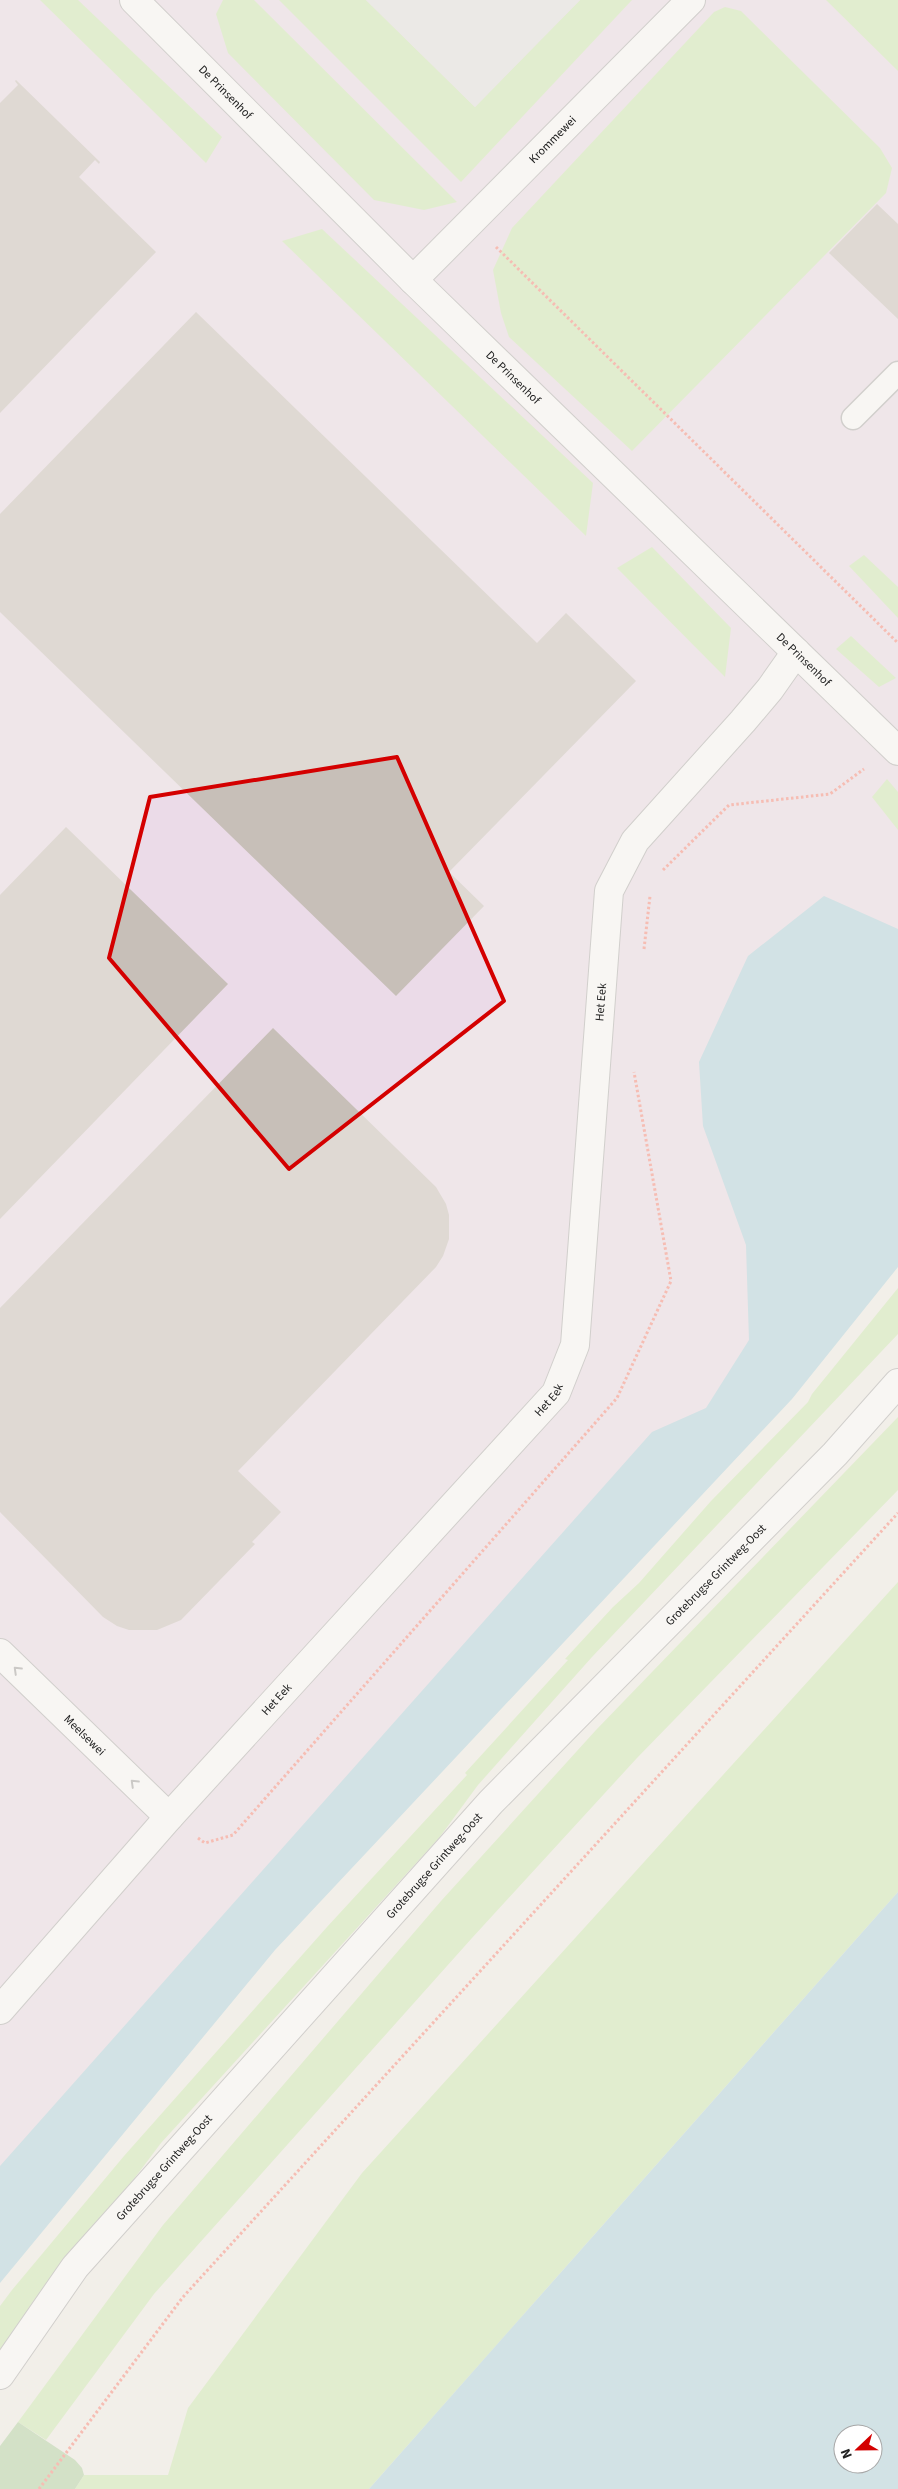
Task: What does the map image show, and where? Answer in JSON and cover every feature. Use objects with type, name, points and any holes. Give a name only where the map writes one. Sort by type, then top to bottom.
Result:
[{"type":"street","name":"De Prinsenhof","points":[[134,0],[413,280],[898,751]]},
{"type":"street","name":"Krommewei","points":[[413,280],[691,0]]},
{"type":"street","name":"Het Eek","points":[[0,2010],[169,1817],[556,1393],[575,1345],[609,891],[635,841],[743,721],[770,689],[796,652]]},
{"type":"street","name":"Grotebrugse Grintweg-Oost","points":[[0,2376],[75,2267],[491,1802],[835,1454],[898,1383]]},
{"type":"street","name":"Meelsewei","points":[[0,1653],[169,1817]]},
{"type":"lane","points":[[853,418],[898,372]]},
{"type":"path","points":[[470,222],[898,643]]},
{"type":"path","points":[[39,2489],[183,2297],[898,1513]]},
{"type":"highlighted area","points":[[397,757],[504,1001],[289,1169],[109,958],[150,797]]},
{"type":"shaded area","points":[[0,0],[898,0],[898,1036],[788,1339],[0,2231]]},
{"type":"shaded area","points":[[366,0],[580,0],[475,107]]},
{"type":"green space","points":[[40,0],[78,0],[222,137],[206,163]]},
{"type":"green space","points":[[223,0],[254,0],[457,202],[424,210],[374,200],[228,53],[216,14]]},
{"type":"green space","points":[[279,0],[366,0],[475,107],[580,0],[632,0],[461,182]]},
{"type":"green space","points":[[826,0],[898,0],[898,71]]},
{"type":"green space","points":[[725,7],[741,11],[880,148],[892,168],[886,193],[632,451],[509,337],[501,313],[493,270],[512,228],[714,12]]},
{"type":"green space","points":[[322,229],[593,483],[586,536],[282,241]]},
{"type":"green space","points":[[652,547],[731,628],[725,677],[617,568]]},
{"type":"green space","points":[[864,555],[898,587],[898,618],[849,566]]},
{"type":"green space","points":[[851,636],[896,678],[879,687],[836,649]]},
{"type":"green space","points":[[887,779],[898,792],[898,830],[872,797]]},
{"type":"green space","points":[[898,1288],[898,1334],[592,1657],[478,1785],[439,1838],[161,2143],[0,2357],[0,2306],[124,2156],[327,1927],[467,1775],[465,1773],[568,1660],[565,1659],[613,1607],[639,1583],[711,1501],[808,1402],[812,1394]]},
{"type":"green space","points":[[898,1417],[898,1490],[637,1758],[472,1938],[154,2294],[46,2440],[18,2422],[163,2225],[441,1901],[596,1730]]},
{"type":"green space","points":[[898,1582],[898,1892],[369,2489],[75,2489],[84,2475],[168,2475],[188,2408],[362,2173]]},
{"type":"green space","points":[[18,2422],[75,2460],[82,2468],[84,2475],[75,2489],[0,2489],[0,2446]]},
{"type":"water","points":[[824,896],[898,929],[898,1267],[792,1399],[275,1950],[0,2283],[0,2166],[652,1432],[706,1408],[749,1340],[746,1245],[703,1126],[699,1062],[748,956]]},
{"type":"water","points":[[898,1892],[898,2489],[369,2489]]},
{"type":"building","points":[[16,80],[100,162],[99,164],[95,160],[79,177],[156,252],[0,413],[0,103],[18,85]]},
{"type":"building","points":[[877,204],[898,224],[898,319],[829,253]]},
{"type":"building","points":[[196,312],[537,643],[566,613],[636,681],[449,872],[484,906],[396,996],[0,612],[0,514]]},
{"type":"building","points":[[66,827],[228,984],[0,1219],[0,895]]},
{"type":"building","points":[[273,1028],[436,1187],[446,1204],[449,1215],[449,1239],[443,1256],[436,1267],[238,1471],[281,1512],[252,1542],[255,1544],[181,1620],[157,1630],[129,1630],[117,1626],[103,1617],[0,1512],[0,1308]]}]
